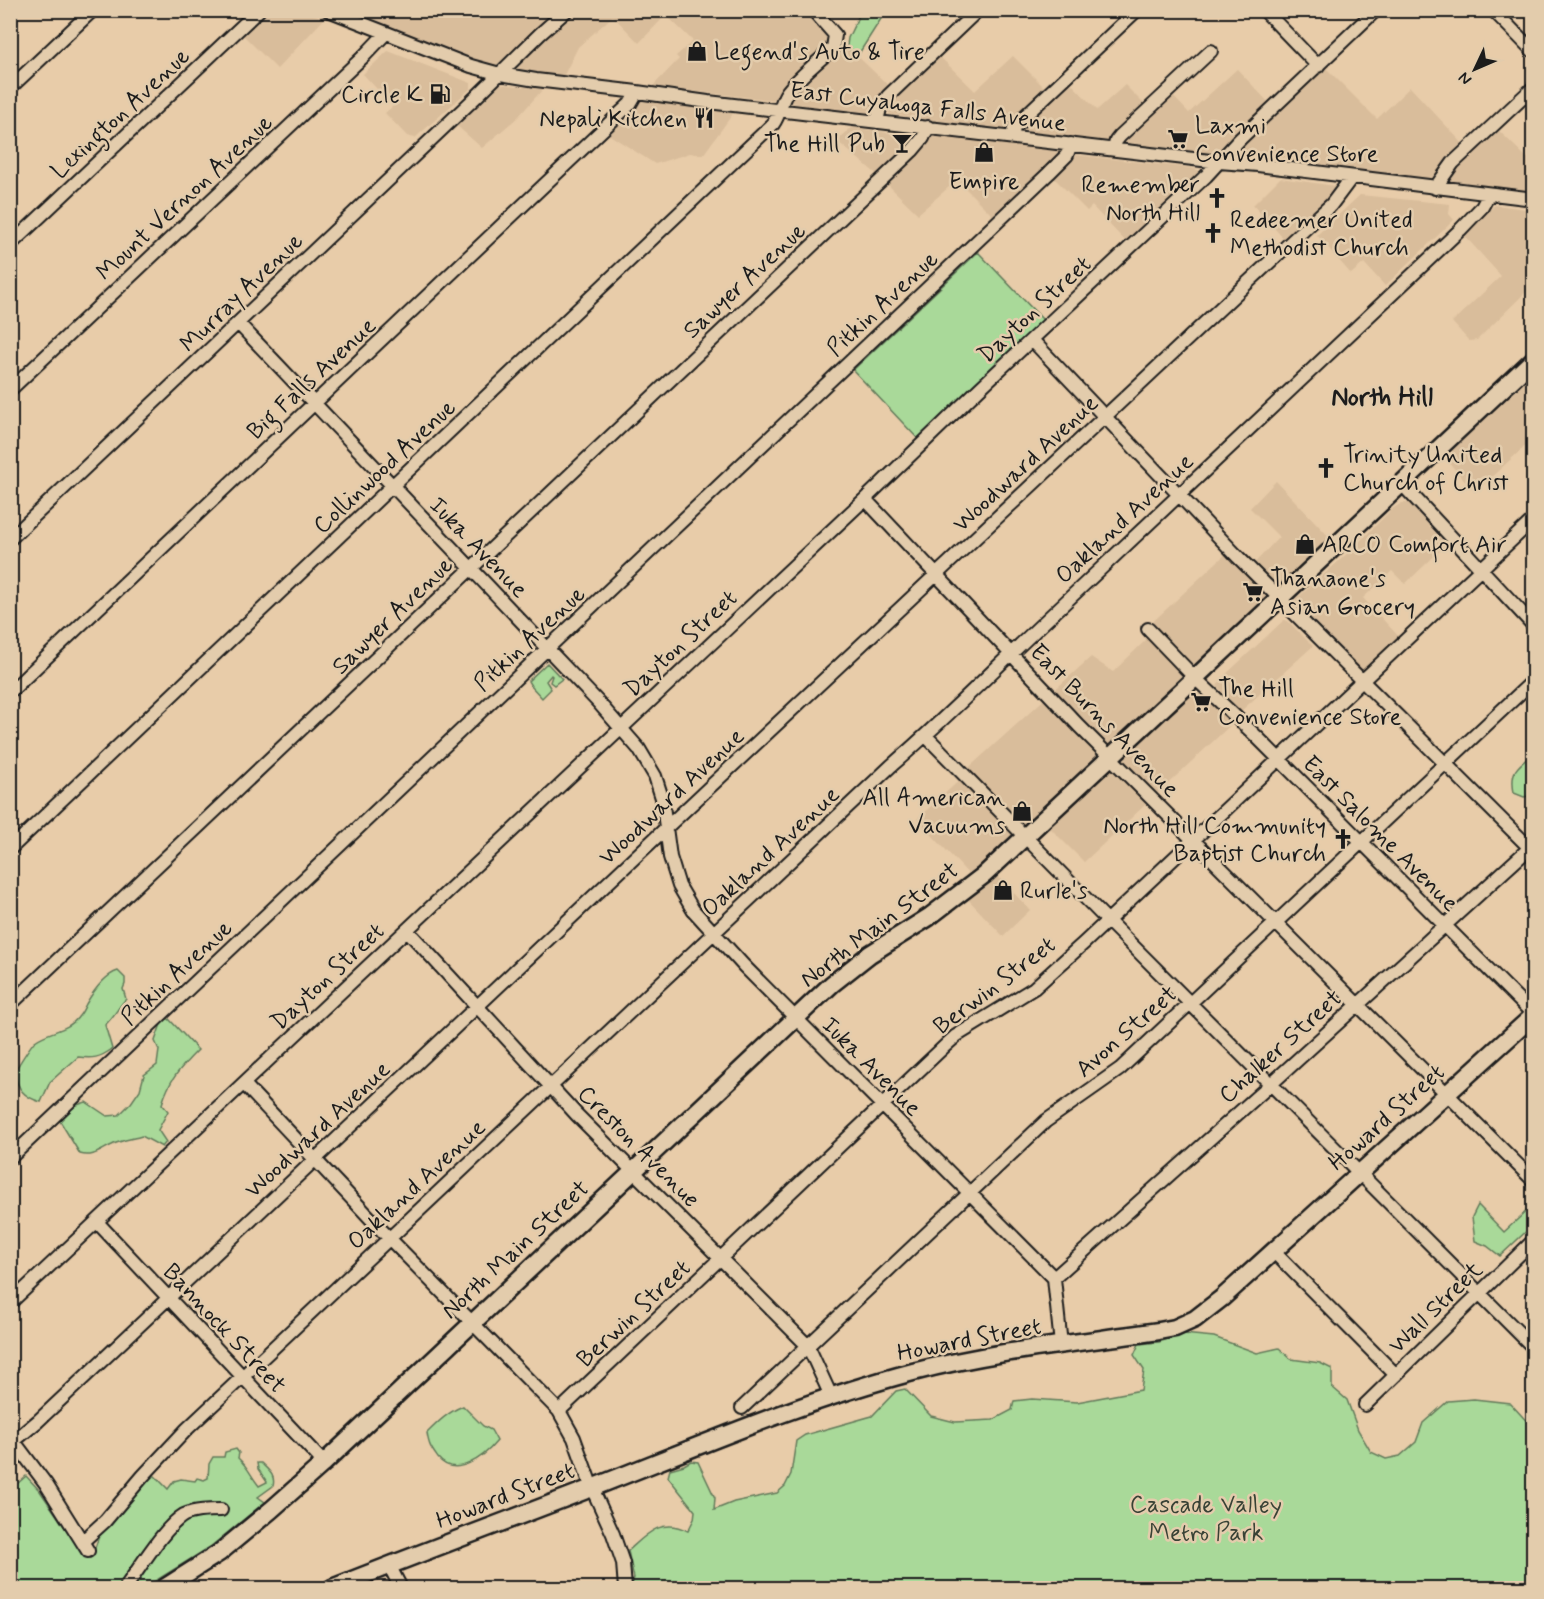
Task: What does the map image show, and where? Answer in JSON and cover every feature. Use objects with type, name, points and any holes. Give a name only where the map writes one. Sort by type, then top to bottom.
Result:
[{"type":"main road","name":"North Main Street","points":[[164,1588],[219,1553],[324,1463],[848,971],[968,888],[1025,837],[1533,359]]},
{"type":"main road","name":"Howard Street","points":[[332,1588],[592,1488],[732,1431],[859,1387],[953,1362],[1159,1331],[1182,1325],[1201,1315],[1360,1174],[1533,1015]]},
{"type":"street","points":[[10,88],[93,10]]},
{"type":"street","name":"Lexington Avenue","points":[[10,245],[259,10]]},
{"type":"street","name":"East Cuyahoga Falls Avenue","points":[[328,10],[471,66],[536,80],[1533,199]]},
{"type":"street","name":"Murray Avenue","points":[[10,539],[567,10]]},
{"type":"street","name":"Collinwood Avenue","points":[[10,849],[764,134],[778,118],[781,102],[789,90],[833,48],[835,35],[813,10]]},
{"type":"street","points":[[878,122],[880,108],[888,96],[978,10]]},
{"type":"street","points":[[1012,137],[1014,128],[1027,114],[1137,10]]},
{"type":"street","points":[[1264,10],[1318,66]]},
{"type":"street","name":"Dayton Street","points":[[10,1303],[865,499],[1376,10]]},
{"type":"street","points":[[1493,10],[1533,52]]},
{"type":"street","name":"Mount Vernon Avenue","points":[[10,390],[385,34]]},
{"type":"street","points":[[1114,149],[1120,136],[1211,51]]},
{"type":"street","points":[[1435,188],[1452,163],[1533,87]]},
{"type":"street","name":"Big Falls Avenue","points":[[10,692],[630,104],[637,92]]},
{"type":"street","name":"Sawyer Avenue","points":[[10,1005],[912,151],[928,127]]},
{"type":"street","name":"Pitkin Avenue","points":[[10,1158],[1053,170],[1067,155],[1071,144]]},
{"type":"street","name":"Woodward Avenue","points":[[12,1438],[38,1421],[1331,205],[1352,177]]},
{"type":"street","name":"Oakland Avenue","points":[[12,1438],[46,1484],[85,1546],[168,1449],[550,1086],[891,766],[926,736],[1470,221],[1489,194]]},
{"type":"street","name":"Iuka Avenue","points":[[238,323],[547,649],[645,757],[655,776],[662,798],[670,857],[679,886],[693,910],[882,1106],[1054,1278]]},
{"type":"street","points":[[1032,340],[1178,495],[1532,848]]},
{"type":"street","points":[[1401,483],[1533,626]]},
{"type":"street","name":"East Burns Avenue","points":[[865,499],[1079,726],[1533,1181]]},
{"type":"street","name":"Berwin Street","points":[[559,1411],[956,1036],[1034,988],[1533,519]]},
{"type":"street","name":"East Salome Avenue","points":[[1148,629],[1533,1015]]},
{"type":"street","name":"Avon Street","points":[[742,1408],[1046,1121],[1120,1069],[1533,680]]},
{"type":"street","points":[[926,736],[1533,1348]]},
{"type":"street","name":"Chalker Street","points":[[1054,1278],[1532,848]]},
{"type":"street","name":"Creston Avenue","points":[[407,930],[598,1136],[808,1346],[831,1396]]},
{"type":"street","points":[[244,1084],[389,1238],[559,1411],[574,1438],[592,1488],[613,1534],[623,1563],[625,1588]]},
{"type":"street","name":"Bannock Street","points":[[97,1222],[324,1463]]},
{"type":"street","name":"Wall Street","points":[[1365,1405],[1533,1240]]},
{"type":"street","points":[[1273,1251],[1395,1375]]},
{"type":"street","points":[[1054,1278],[1061,1345]]},
{"type":"street","points":[[125,1588],[168,1529],[178,1520],[190,1513],[221,1510]]},
{"type":"street","points":[[389,1565],[401,1588]]},
{"type":"shaded area","points":[[549,10],[557,20],[500,74],[328,11]]},
{"type":"shaded area","points":[[266,11],[304,11],[325,18],[277,69],[242,34]]},
{"type":"shaded area","points":[[569,11],[807,11],[833,38],[829,46],[773,100],[652,87],[679,59],[676,56],[693,41],[666,15],[639,43],[613,16],[578,47],[561,81],[504,73]]},
{"type":"shaded area","points":[[847,46],[892,89],[866,115],[790,103],[793,95]]},
{"type":"shaded area","points":[[388,51],[471,83],[471,88],[415,138],[407,136],[385,113],[393,106],[363,74]]},
{"type":"shaded area","points":[[938,55],[975,91],[1013,56],[1046,89],[1006,130],[889,114],[888,101]]},
{"type":"shaded area","points":[[1325,67],[1377,119],[1410,87],[1465,146],[1429,180],[1234,155],[1239,146]]},
{"type":"shaded area","points":[[1237,69],[1271,105],[1218,156],[1121,144],[1124,136],[1170,93],[1189,113]]},
{"type":"shaded area","points":[[1070,82],[1097,110],[1125,85],[1147,107],[1110,142],[1031,133],[1023,130],[1026,121]]},
{"type":"shaded area","points":[[498,84],[543,89],[518,117],[482,148],[456,125]]},
{"type":"shaded area","points":[[638,95],[737,108],[703,155],[690,153],[655,164],[605,132]]},
{"type":"shaded area","points":[[1493,125],[1527,158],[1533,155],[1533,199],[1435,188]]},
{"type":"shaded area","points":[[852,127],[913,137],[915,145],[880,177],[837,141]]},
{"type":"shaded area","points":[[933,137],[1053,149],[1061,152],[1057,161],[995,218],[957,180],[918,214],[885,182]]},
{"type":"shaded area","points":[[1077,155],[1191,168],[1201,173],[1128,244],[1092,206],[1087,211],[1053,177]]},
{"type":"shaded area","points":[[1280,178],[1335,186],[1337,191],[1287,242],[1253,205]]},
{"type":"shaded area","points":[[1360,195],[1450,204],[1449,214],[1454,220],[1385,286],[1364,263],[1351,274],[1317,235]]},
{"type":"shaded area","points":[[1495,205],[1533,210],[1533,285],[1477,340],[1469,341],[1452,322],[1501,276],[1463,234]]},
{"type":"shaded area","points":[[1533,359],[1533,439],[1475,492],[1437,449]]},
{"type":"shaded area","points":[[1276,481],[1336,544],[1195,678],[1237,719],[1084,862],[1043,821],[1025,837],[963,773],[1091,657],[1113,672],[1149,637],[1144,630],[1231,549],[1250,568],[1279,537],[1250,508]]},
{"type":"shaded area","points":[[1402,503],[1409,503],[1446,545],[1405,584],[1392,571],[1363,598],[1400,638],[1363,673],[1359,673],[1296,610],[1296,599],[1348,553],[1392,509]]},
{"type":"shaded area","points":[[1284,620],[1288,621],[1313,646],[1241,711],[1217,686],[1223,677]]},
{"type":"shaded area","points":[[963,777],[1023,837],[974,880],[917,819]]},
{"type":"shaded area","points":[[991,869],[1030,910],[1003,936],[962,893]]},
{"type":"green space","points":[[861,11],[886,11],[858,55],[854,55],[847,46],[848,38]]},
{"type":"green space","points":[[978,252],[1043,320],[918,439],[853,370]]},
{"type":"green space","points":[[547,663],[562,679],[554,685],[550,682],[551,675],[546,681],[551,689],[542,698],[528,681]]},
{"type":"green space","points":[[1533,754],[1533,795],[1524,797],[1514,793],[1514,774],[1518,766]]},
{"type":"green space","points":[[118,971],[125,978],[123,989],[126,999],[105,1025],[112,1049],[96,1057],[78,1057],[50,1082],[41,1102],[30,1098],[20,1088],[14,1072],[31,1046],[40,1038],[75,1021],[100,984]]},
{"type":"green space","points":[[169,1019],[198,1050],[176,1074],[165,1095],[162,1104],[168,1111],[158,1130],[166,1142],[162,1147],[142,1136],[119,1142],[93,1154],[80,1154],[60,1121],[74,1106],[86,1102],[107,1116],[119,1115],[140,1090],[144,1075],[157,1065],[159,1050],[155,1041],[161,1024]]},
{"type":"green space","points":[[1478,1205],[1504,1232],[1533,1205],[1533,1225],[1500,1256],[1487,1246],[1475,1241],[1472,1217]]},
{"type":"green space","name":"Cascade Valley Metro Park","points":[[1183,1334],[1214,1337],[1257,1353],[1279,1348],[1291,1359],[1320,1363],[1332,1369],[1332,1387],[1347,1400],[1358,1430],[1371,1452],[1386,1459],[1400,1456],[1416,1442],[1423,1423],[1448,1401],[1474,1399],[1510,1403],[1533,1428],[1533,1588],[631,1588],[634,1578],[628,1551],[655,1529],[670,1526],[688,1531],[694,1519],[695,1511],[668,1477],[670,1469],[691,1461],[698,1462],[715,1498],[714,1510],[734,1502],[777,1493],[785,1486],[791,1474],[796,1441],[805,1435],[872,1416],[896,1391],[905,1389],[931,1416],[955,1422],[993,1420],[1012,1410],[1014,1401],[1032,1399],[1077,1402],[1141,1390],[1144,1370],[1134,1355],[1139,1344],[1159,1342]]},
{"type":"green space","points":[[463,1406],[483,1426],[491,1430],[497,1441],[477,1459],[461,1466],[453,1466],[445,1464],[438,1458],[431,1447],[427,1433],[448,1414]]},
{"type":"green space","points":[[236,1449],[239,1453],[238,1458],[259,1486],[267,1482],[258,1469],[257,1463],[261,1463],[269,1470],[274,1482],[273,1486],[258,1497],[265,1502],[210,1547],[144,1588],[11,1588],[10,1486],[26,1476],[40,1491],[83,1554],[95,1548],[99,1536],[144,1481],[151,1476],[155,1476],[168,1489],[174,1481],[181,1479],[204,1480],[208,1478],[209,1464],[213,1457],[224,1457],[225,1452]]},
{"type":"place","name":"Legend's Auto & Tire","points":[[697,51]]},
{"type":"place","name":"Circle K","points":[[440,94]]},
{"type":"place","name":"Nepali Kitchen","points":[[704,118]]},
{"type":"place","name":"Laxmi Convenience Store","points":[[1178,139]]},
{"type":"place","name":"The Hill Pub","points":[[902,143]]},
{"type":"place","name":"Empire","points":[[984,152]]},
{"type":"place","name":"Remember North Hill","points":[[1217,198]]},
{"type":"place","name":"Redeemer United Methodist Church","points":[[1213,233]]},
{"type":"place","name":"Trinity United Church of Christ","points":[[1326,468]]},
{"type":"place","name":"ARCO Comfort Air","points":[[1305,544]]},
{"type":"place","name":"Thanaone's Asian Grocery","points":[[1253,592]]},
{"type":"place","name":"The Hill Convenience Store","points":[[1201,702]]},
{"type":"place","name":"All American Vacuums","points":[[1022,811]]},
{"type":"place","name":"North Hill Community Baptist Church","points":[[1343,839]]},
{"type":"place","name":"Rurle's","points":[[1003,890]]},
{"type":"district","name":"North Hill","points":[[1382,396]]}]
